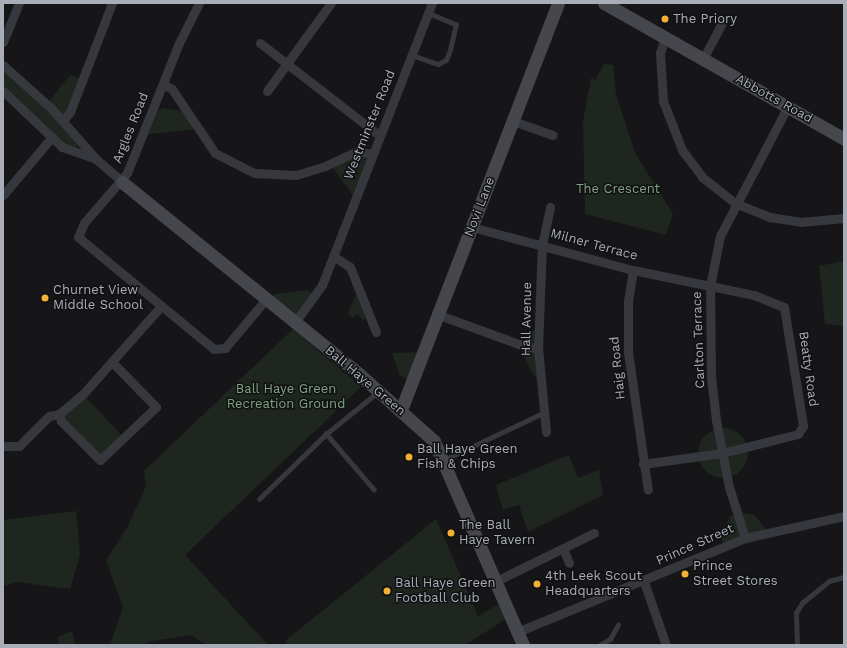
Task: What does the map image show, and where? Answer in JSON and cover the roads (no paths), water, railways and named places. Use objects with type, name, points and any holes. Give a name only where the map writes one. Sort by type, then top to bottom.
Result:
[{"type":"street","points":[[3,42],[19,3]]},
{"type":"street","points":[[63,120],[70,112],[112,3]]},
{"type":"street","name":"Argles Road","points":[[122,182],[199,3]]},
{"type":"street","points":[[267,91],[331,3]]},
{"type":"street","name":"Westminster Road","points":[[295,322],[322,285],[379,135],[432,3]]},
{"type":"street","name":"Novi Lane","points":[[401,410],[439,315],[558,3]]},
{"type":"street","name":"Abbotts Road","points":[[605,3],[844,139]]},
{"type":"street","points":[[703,59],[723,21]]},
{"type":"street","points":[[665,37],[660,53],[660,80],[672,128],[682,150],[702,177],[735,203],[770,217],[801,222],[844,218]]},
{"type":"street","points":[[260,43],[379,135]]},
{"type":"street","points":[[3,65],[63,120],[79,137],[96,159],[122,182],[84,223],[78,237],[161,306],[219,350],[225,348],[266,299]]},
{"type":"street","name":"Argles Road","points":[[163,84],[172,89],[215,153],[254,173],[296,175],[325,166],[357,150],[372,154]]},
{"type":"street","points":[[3,91],[52,137],[69,150],[96,159]]},
{"type":"street","name":"Carlton Terrace","points":[[745,538],[722,453],[711,377],[710,286],[720,236],[735,203],[788,106]]},
{"type":"street","points":[[513,121],[553,135]]},
{"type":"street","points":[[3,195],[7,184],[52,137]]},
{"type":"street","points":[[69,150],[75,148],[79,137]]},
{"type":"street","name":"Ball Haye Green","points":[[122,182],[379,391],[434,441],[444,460],[523,645]]},
{"type":"street","name":"Hall Avenue","points":[[546,432],[538,348],[542,245],[550,207]]},
{"type":"street","name":"Milner Terrace","points":[[472,227],[633,270],[710,286]]},
{"type":"street","points":[[333,256],[350,267],[376,332]]},
{"type":"street","name":"Haig Road","points":[[633,270],[628,301],[628,352],[643,464],[648,490]]},
{"type":"street","name":"Beatty Road","points":[[710,286],[754,295],[784,307],[803,426],[790,438],[722,453]]},
{"type":"street","points":[[3,446],[19,446],[49,416],[59,414],[112,362],[161,306]]},
{"type":"street","points":[[439,315],[527,347],[538,348]]},
{"type":"street","points":[[59,414],[61,420],[100,460],[156,407],[112,362]]},
{"type":"street","points":[[643,464],[722,453]]},
{"type":"street","name":"Prince Street","points":[[517,632],[644,582],[745,538],[844,516]]},
{"type":"street","points":[[496,581],[594,533]]},
{"type":"street","points":[[563,548],[569,563]]},
{"type":"street","points":[[644,582],[666,645]]},
{"type":"lane","points":[[412,55],[438,64],[446,60],[450,50],[456,25],[428,13]]},
{"type":"lane","points":[[259,499],[326,434],[379,391]]},
{"type":"lane","points":[[444,460],[543,413]]},
{"type":"lane","points":[[326,434],[374,490]]},
{"type":"lane","points":[[797,645],[796,613],[802,602],[829,581],[844,577]]},
{"type":"lane","points":[[600,645],[610,639],[618,625]]},
{"type":"place","name":"The Priory","points":[[665,19]]},
{"type":"place","name":"Churnet View Middle School","points":[[45,298]]},
{"type":"place","name":"Ball Haye Green Fish & Chips","points":[[409,457]]},
{"type":"place","name":"The Ball Haye Tavern","points":[[451,533]]},
{"type":"place","name":"Prince Street Stores","points":[[685,574]]},
{"type":"place","name":"4th Leek Scout Headquarters","points":[[537,584]]},
{"type":"place","name":"Ball Haye Green Football Club","points":[[387,591]]},
{"type":"park label","name":"The Crescent","points":[[618,189]]},
{"type":"park label","name":"Ball Haye Green Recreation Ground","points":[[286,398]]}]
